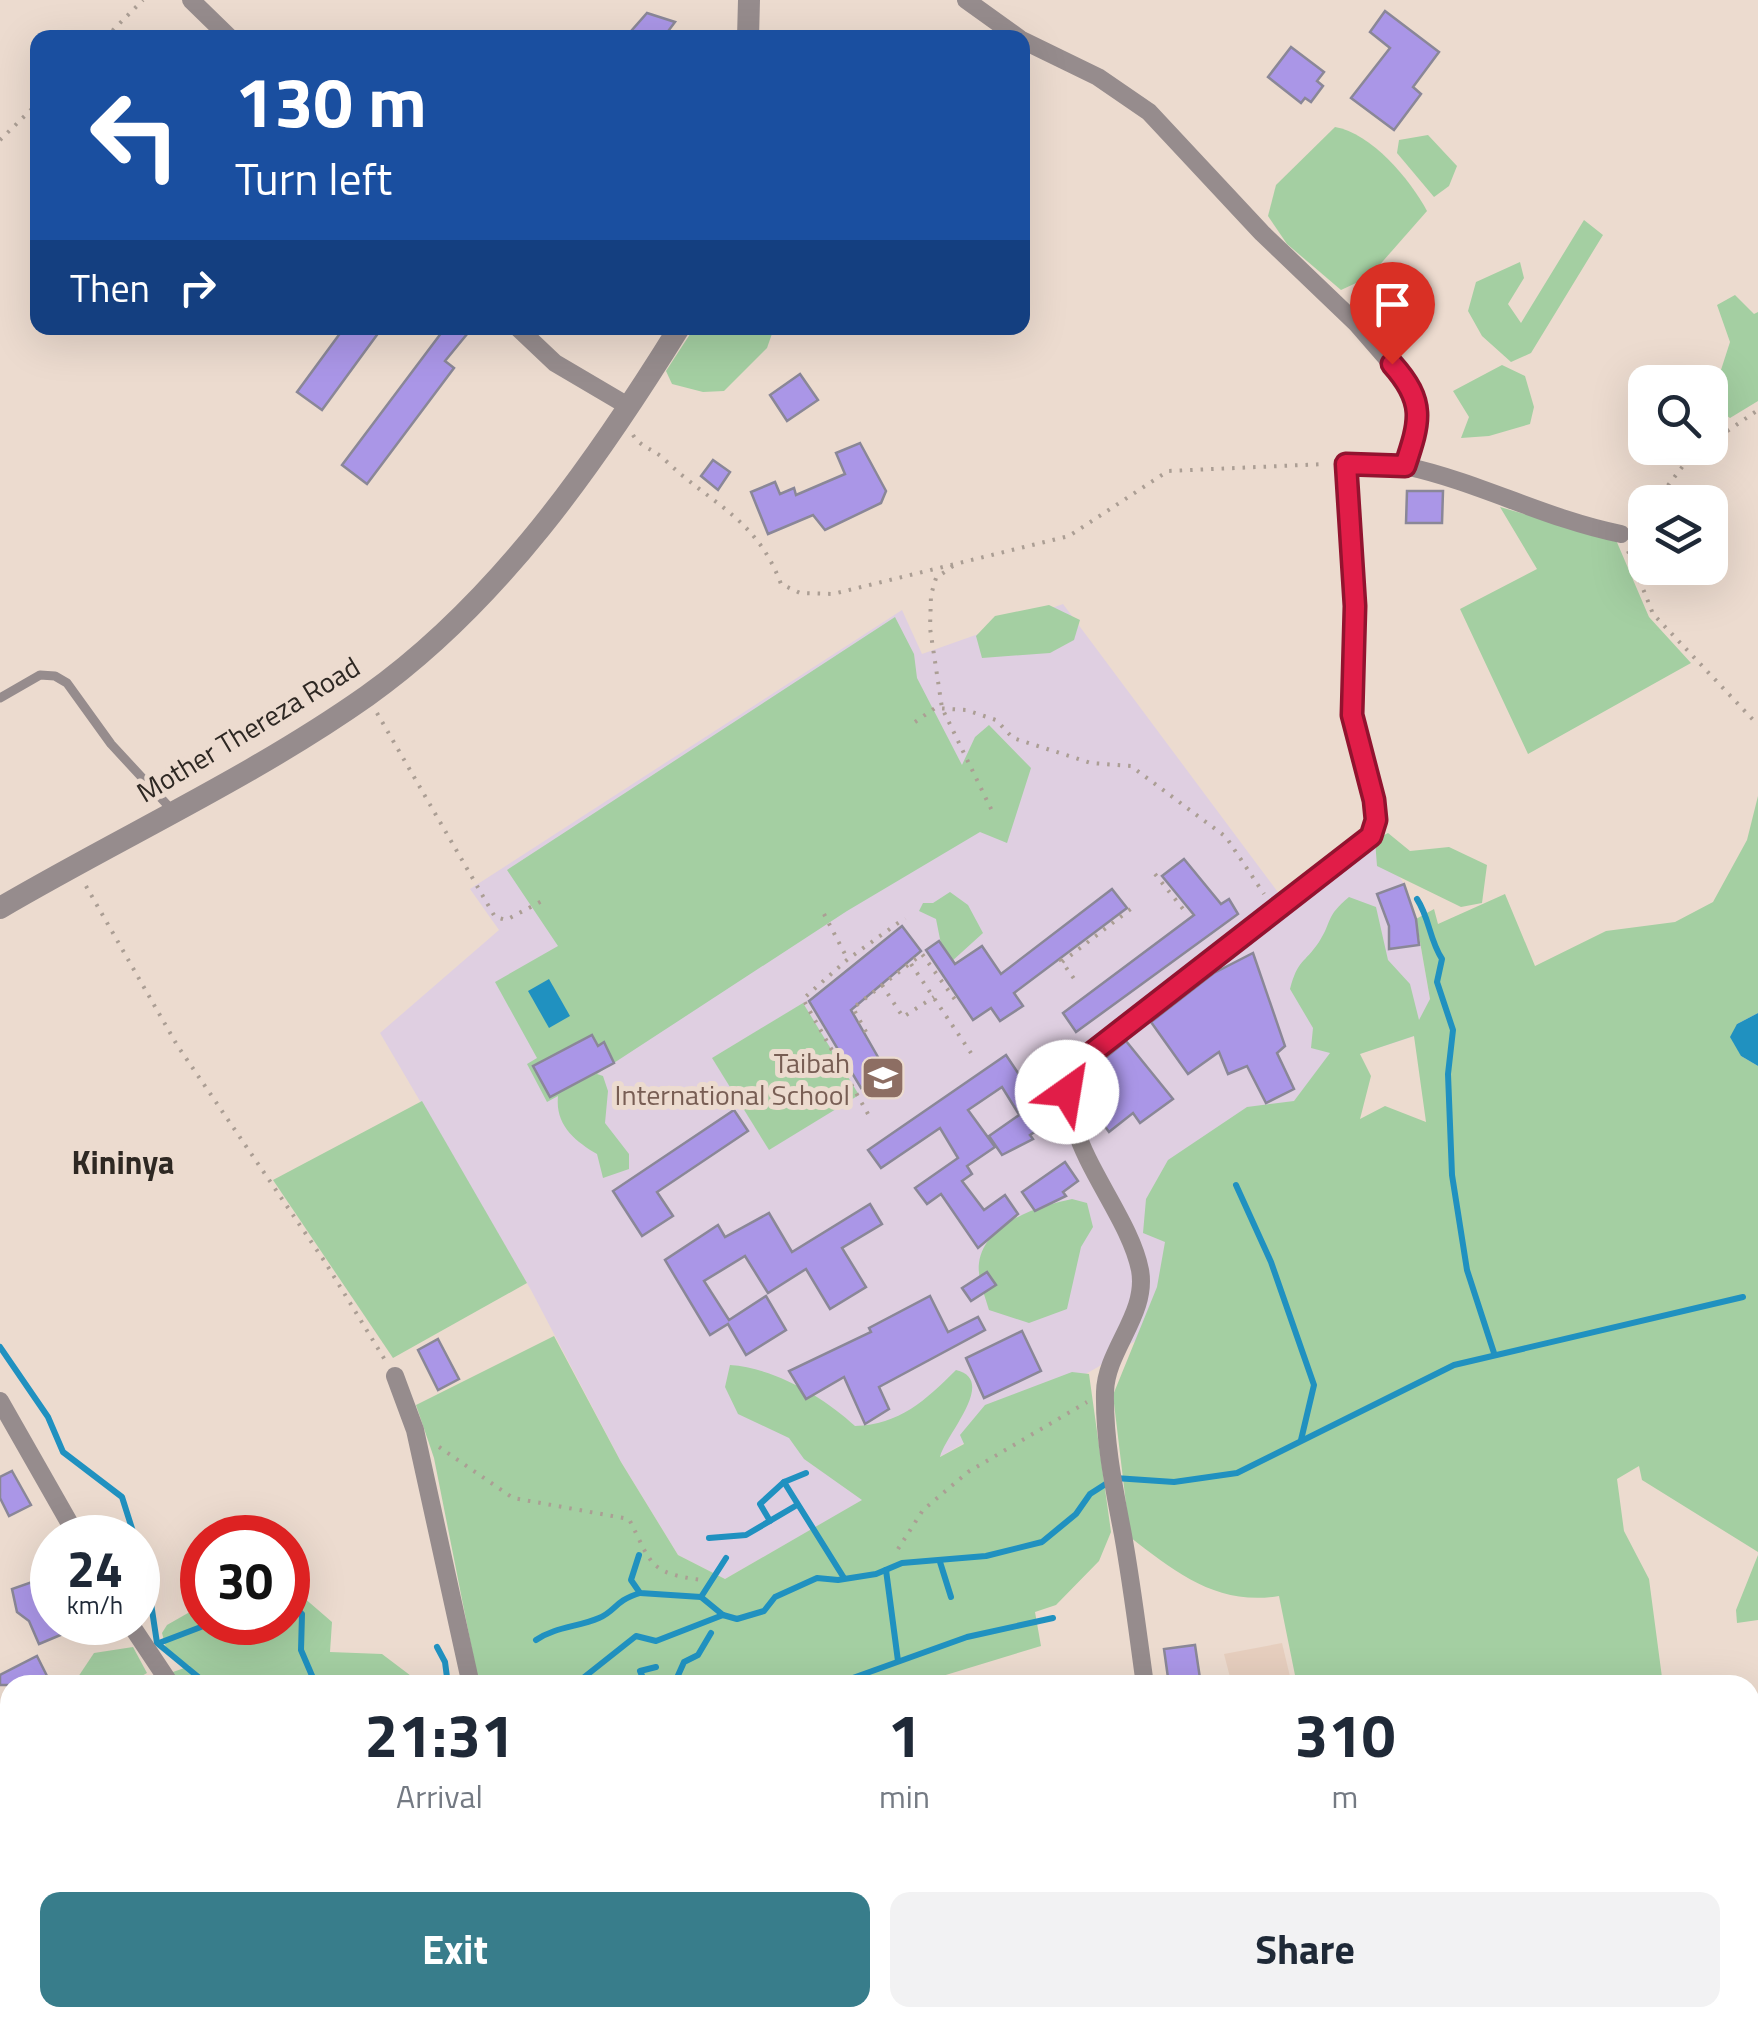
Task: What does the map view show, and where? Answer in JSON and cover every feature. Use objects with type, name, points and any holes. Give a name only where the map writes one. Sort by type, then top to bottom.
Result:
[{"type":"street","points":[[191,0],[222,30]]},
{"type":"street","points":[[748,30],[749,0]]},
{"type":"street","points":[[966,0],[1009,30]]},
{"type":"street","points":[[1030,43],[1112,85],[1150,112],[1262,233],[1356,324],[1410,385],[1416,400],[1419,419],[1405,466]]},
{"type":"street","points":[[525,335],[555,363],[624,412]]},
{"type":"street","name":"Mother Thereza Road","points":[[0,908],[368,696],[464,616],[501,574],[624,412],[674,335]]},
{"type":"street","points":[[1144,1675],[1110,1468],[1105,1393],[1106,1373],[1134,1314],[1141,1278],[1130,1234],[1072,1126],[1067,1092],[1072,1074],[1080,1062],[1114,1034],[1364,844],[1376,820],[1352,715],[1355,606],[1346,464],[1405,466],[1442,474],[1563,520],[1621,534]]},
{"type":"street","points":[[395,1376],[415,1430],[469,1675]]},
{"type":"street","points":[[0,1400],[65,1515]]},
{"type":"street","points":[[144,1645],[164,1675]]},
{"type":"lane","points":[[0,698],[40,675],[68,683],[100,730],[172,810]]},
{"type":"path","points":[[112,30],[143,0]]},
{"type":"path","points":[[0,140],[30,112]]},
{"type":"path","points":[[1728,431],[1758,410]]},
{"type":"path","points":[[624,412],[638,444],[662,457],[675,474],[707,491],[748,526],[769,552],[782,584],[800,593],[833,594],[1070,536],[1168,472],[1346,464]]},
{"type":"path","points":[[1668,485],[1683,465]]},
{"type":"path","points":[[1621,534],[1654,614],[1758,725]]},
{"type":"path","points":[[956,563],[936,578],[931,594],[930,628],[942,708],[994,815]]},
{"type":"path","points":[[368,696],[495,917],[506,920],[542,901]]},
{"type":"path","points":[[915,722],[942,708],[996,720],[1013,738],[1091,763],[1132,766],[1226,837],[1276,910]]},
{"type":"path","points":[[74,865],[177,1045],[325,1262],[395,1376]]},
{"type":"path","points":[[1156,874],[1187,914]]},
{"type":"path","points":[[1075,980],[1061,961],[1132,908]]},
{"type":"path","points":[[824,914],[848,958]]},
{"type":"path","points":[[868,1114],[803,999],[848,958],[905,918]]},
{"type":"path","points":[[866,1032],[853,1008],[922,954],[956,1001]]},
{"type":"path","points":[[911,964],[971,1053]]},
{"type":"path","points":[[881,984],[903,1018],[934,997]]},
{"type":"path","points":[[898,1550],[922,1510],[968,1472],[1105,1393]]},
{"type":"path","points":[[415,1430],[513,1498],[629,1519],[648,1562],[670,1576],[702,1580]]},
{"type":"shaded area","name":"Taibah International School","points":[[1063,604],[1280,895],[1354,841],[1379,845],[1404,884],[1416,919],[1430,999],[1415,1036],[1359,1054],[1139,1338],[1098,1367],[725,1579],[678,1555],[621,1462],[531,1290],[380,1033],[499,930],[470,889],[902,610],[922,654]]},
{"type":"shaded area","points":[[1282,1643],[1290,1675],[1229,1675],[1224,1654]]},
{"type":"green space","points":[[1335,127],[1362,138],[1388,159],[1427,211],[1369,277],[1341,290],[1287,244],[1268,216],[1276,185]]},
{"type":"green space","points":[[1428,135],[1457,166],[1449,186],[1434,197],[1397,153],[1399,140]]},
{"type":"green space","points":[[1584,220],[1603,235],[1531,353],[1511,362],[1482,336],[1468,311],[1476,282],[1520,262],[1524,278],[1508,304],[1521,323]]},
{"type":"green space","points":[[1735,295],[1754,314],[1758,312],[1758,401],[1730,418],[1728,365],[1723,365],[1730,342],[1717,305]]},
{"type":"green space","points":[[689,335],[772,335],[767,348],[724,391],[703,392],[672,384],[666,371]]},
{"type":"green space","points":[[1502,365],[1525,376],[1534,407],[1530,424],[1489,436],[1461,438],[1469,417],[1453,391]]},
{"type":"green space","points":[[1500,507],[1616,540],[1628,568],[1628,585],[1635,585],[1649,617],[1691,663],[1528,754],[1460,609],[1537,569]]},
{"type":"green space","points":[[1049,605],[1080,620],[1074,640],[1050,653],[982,658],[976,636],[995,616]]},
{"type":"green space","points":[[895,617],[914,654],[917,678],[962,765],[975,737],[989,725],[1031,768],[1007,843],[980,832],[847,911],[597,1074],[603,1076],[608,1091],[605,1123],[629,1154],[629,1169],[603,1178],[597,1154],[574,1138],[563,1124],[558,1096],[547,1102],[527,1064],[537,1058],[495,982],[558,946],[507,870]]},
{"type":"green space","points":[[1758,796],[1758,1013],[1737,1024],[1741,1056],[1758,1066],[1758,1552],[1642,1480],[1639,1466],[1617,1479],[1624,1531],[1649,1579],[1662,1675],[1295,1675],[1279,1596],[1236,1596],[1199,1584],[1130,1537],[1113,1395],[1157,1287],[1165,1242],[1143,1233],[1146,1199],[1168,1160],[1247,1107],[1294,1101],[1330,1053],[1311,1048],[1313,1028],[1290,989],[1299,967],[1319,942],[1333,914],[1349,897],[1376,907],[1388,960],[1410,984],[1419,1020],[1430,999],[1416,919],[1434,909],[1438,924],[1505,894],[1535,966],[1606,931],[1675,922],[1713,902],[1747,840]],"holes":[[[1414,1036],[1426,1122],[1385,1106],[1360,1119],[1371,1076],[1360,1054]]]},
{"type":"green space","points":[[1388,833],[1410,851],[1449,847],[1487,865],[1482,903],[1461,907],[1377,866],[1375,840]]},
{"type":"green space","points":[[950,892],[968,905],[983,933],[951,962],[944,959],[936,919],[919,911],[923,903],[933,903]]},
{"type":"green space","points":[[803,1003],[859,1095],[769,1150],[712,1058]]},
{"type":"green space","points":[[422,1101],[527,1283],[393,1358],[273,1180]]},
{"type":"green space","points":[[1072,1199],[1087,1203],[1093,1227],[1081,1247],[1067,1309],[1029,1323],[989,1310],[979,1263],[991,1237],[1015,1218]]},
{"type":"green space","points":[[554,1336],[621,1462],[678,1555],[725,1579],[862,1500],[804,1459],[789,1438],[738,1414],[725,1387],[730,1365],[781,1378],[829,1405],[855,1426],[885,1421],[911,1409],[956,1370],[968,1376],[971,1396],[940,1457],[964,1444],[960,1435],[985,1405],[1072,1372],[1089,1374],[1111,1532],[1099,1561],[1056,1605],[1035,1612],[1041,1646],[946,1675],[477,1675],[434,1458],[416,1405]]},
{"type":"green space","points":[[1758,1555],[1758,1620],[1737,1623],[1736,1610]]},
{"type":"green space","points":[[310,1603],[332,1622],[330,1652],[382,1654],[410,1675],[164,1675],[190,1666],[167,1652],[162,1633],[180,1618],[180,1645],[310,1645]]},
{"type":"green space","points":[[133,1647],[147,1673],[79,1675],[94,1653]]},
{"type":"water","points":[[549,979],[570,1016],[549,1028],[528,991]]},
{"type":"water","points":[[1758,1013],[1758,1066],[1741,1056],[1730,1037],[1737,1024]]},
{"type":"building","points":[[1385,11],[1439,52],[1413,87],[1421,94],[1394,130],[1351,98],[1390,48],[1370,32]]},
{"type":"building","points":[[647,13],[675,22],[669,30],[632,30]]},
{"type":"building","points":[[1291,47],[1324,72],[1317,81],[1323,86],[1311,102],[1305,98],[1301,103],[1268,77]]},
{"type":"building","points":[[339,335],[377,335],[322,410],[297,392]]},
{"type":"building","points":[[440,335],[466,335],[445,361],[454,368],[367,484],[342,465]]},
{"type":"building","points":[[800,374],[818,400],[787,421],[770,395]]},
{"type":"building","points":[[860,443],[886,491],[881,503],[825,530],[813,515],[768,534],[751,492],[775,482],[780,494],[794,488],[796,495],[845,474],[836,453]]},
{"type":"building","points":[[713,460],[730,472],[718,490],[701,476]]},
{"type":"building","points":[[1407,491],[1443,491],[1442,523],[1406,523]]},
{"type":"building","points":[[1184,859],[1221,904],[1229,899],[1238,914],[1076,1032],[1063,1013],[1194,915],[1162,876]]},
{"type":"building","points":[[1404,884],[1416,919],[1419,945],[1389,949],[1389,926],[1377,894]]},
{"type":"building","points":[[1112,889],[1127,908],[1014,993],[1023,1006],[1000,1021],[991,1008],[973,1020],[926,950],[939,941],[955,964],[982,946],[1001,974]]},
{"type":"building","points":[[902,926],[921,951],[851,1010],[886,1071],[861,1088],[809,1001]]},
{"type":"building","points":[[1253,953],[1285,1046],[1277,1053],[1294,1089],[1266,1103],[1247,1066],[1228,1074],[1219,1052],[1188,1074],[1151,1022],[1214,973]]},
{"type":"building","points":[[592,1035],[598,1046],[604,1042],[614,1063],[550,1097],[533,1066]]},
{"type":"building","points":[[1126,1041],[1173,1099],[1140,1123],[1133,1113],[1109,1132],[1085,1099],[1105,1084],[1093,1068]]},
{"type":"building","points":[[1006,1055],[1036,1100],[1018,1113],[1002,1087],[968,1110],[995,1147],[967,1166],[972,1174],[962,1181],[984,1210],[1005,1195],[1018,1214],[978,1248],[941,1194],[927,1204],[915,1188],[958,1158],[940,1128],[881,1168],[868,1150]]},
{"type":"building","points":[[1032,1106],[1045,1125],[1030,1135],[1033,1139],[1002,1155],[989,1136]]},
{"type":"building","points":[[734,1110],[748,1131],[657,1192],[673,1216],[642,1236],[613,1191]]},
{"type":"building","points":[[1065,1162],[1078,1181],[1063,1192],[1066,1196],[1035,1211],[1022,1192]]},
{"type":"building","points":[[870,1204],[882,1224],[842,1248],[866,1287],[830,1309],[806,1269],[768,1293],[745,1256],[704,1281],[729,1320],[766,1296],[786,1330],[746,1355],[728,1324],[710,1335],[665,1260],[718,1225],[725,1237],[769,1213],[792,1252]]},
{"type":"building","points":[[987,1272],[996,1285],[971,1301],[962,1288]]},
{"type":"building","points":[[930,1296],[948,1332],[978,1317],[985,1330],[879,1387],[889,1409],[865,1424],[844,1377],[806,1399],[789,1371],[871,1332],[869,1328]]},
{"type":"building","points":[[1022,1331],[1041,1371],[984,1398],[966,1358]]},
{"type":"building","points":[[438,1339],[459,1379],[438,1390],[418,1350]]},
{"type":"building","points":[[12,1471],[31,1505],[9,1516],[0,1498],[0,1477]]},
{"type":"building","points":[[30,1583],[30,1623],[17,1612],[12,1589]]},
{"type":"building","points":[[1195,1645],[1200,1675],[1168,1675],[1164,1649]]},
{"type":"building","points":[[37,1656],[46,1675],[0,1675]]},
{"type":"waterway","points":[[1417,899],[1442,959],[1437,982],[1453,1030],[1448,1074],[1452,1175],[1467,1270],[1494,1353]]},
{"type":"waterway","points":[[1236,1185],[1271,1262],[1314,1385],[1301,1440]]},
{"type":"waterway","points":[[587,1675],[636,1636],[656,1641],[723,1615],[737,1619],[764,1611],[775,1597],[817,1578],[838,1580],[876,1574],[902,1563],[986,1556],[1042,1542],[1076,1514],[1090,1494],[1115,1478],[1174,1482],[1237,1473],[1454,1365],[1743,1297]]},
{"type":"waterway","points":[[0,1347],[48,1417],[63,1452],[122,1497],[128,1515]]},
{"type":"waterway","points":[[770,1521],[760,1504],[784,1482],[806,1473]]},
{"type":"waterway","points":[[784,1482],[844,1578]]},
{"type":"waterway","points":[[709,1538],[746,1535],[797,1505]]},
{"type":"waterway","points":[[639,1555],[631,1580],[640,1593],[701,1597],[723,1615]]},
{"type":"waterway","points":[[701,1597],[726,1558]]},
{"type":"waterway","points":[[940,1562],[951,1597]]},
{"type":"waterway","points":[[886,1570],[898,1661]]},
{"type":"waterway","points":[[536,1640],[599,1618],[640,1593]]},
{"type":"waterway","points":[[861,1675],[967,1637],[1053,1618]]},
{"type":"waterway","points":[[678,1675],[684,1662],[698,1655],[711,1633]]},
{"type":"waterway","points":[[160,1643],[180,1635]]},
{"type":"waterway","points":[[159,1645],[196,1675]]},
{"type":"waterway","points":[[301,1645],[312,1675]]},
{"type":"waterway","points":[[437,1647],[447,1675]]},
{"type":"waterway","points":[[642,1675],[640,1671],[656,1667]]},
{"type":"place","name":"Taibah International School","points":[[883,1078]]},
{"type":"district","name":"Kininya","points":[[123,1162]]},
{"type":"route","points":[[1067,1092],[1080,1062],[1371,836],[1376,820],[1374,800],[1359,756],[1352,715],[1355,606],[1346,464],[1405,466],[1419,419],[1410,385],[1392,364]]}]
